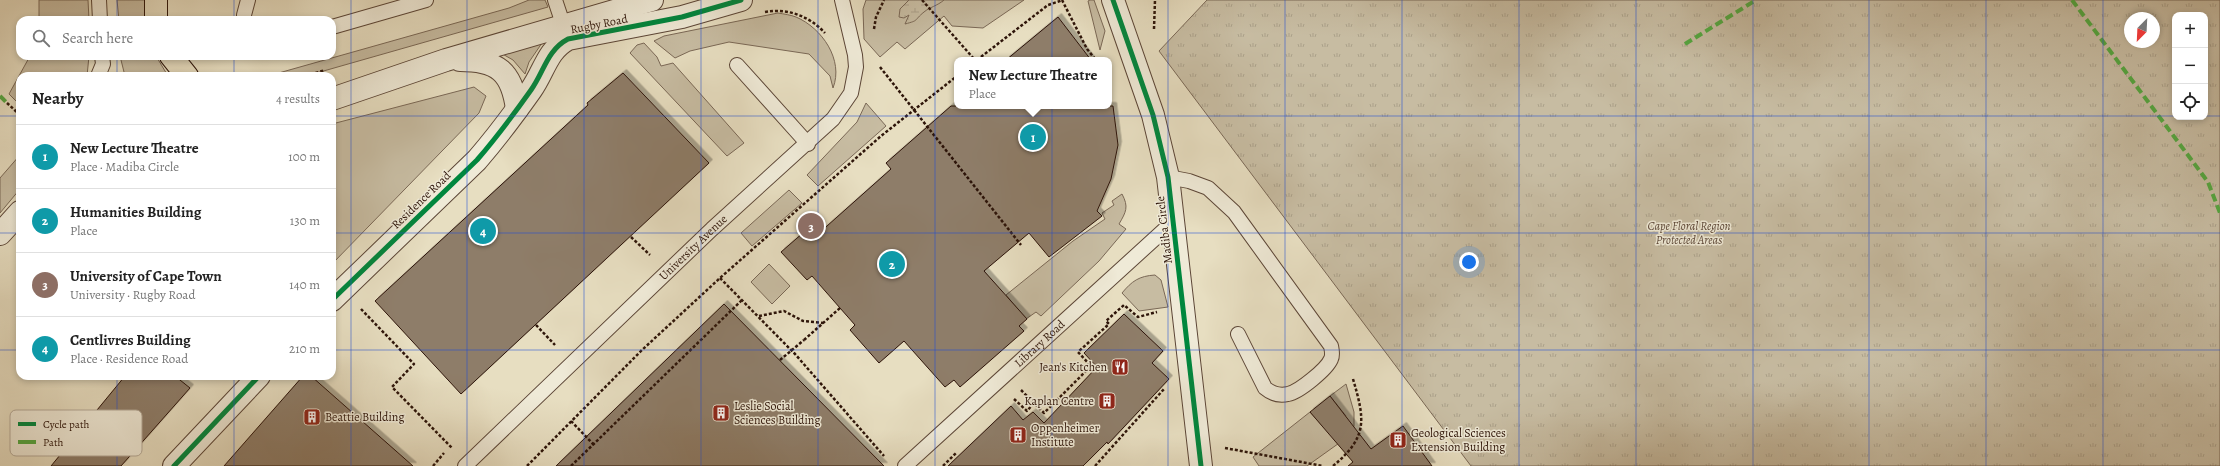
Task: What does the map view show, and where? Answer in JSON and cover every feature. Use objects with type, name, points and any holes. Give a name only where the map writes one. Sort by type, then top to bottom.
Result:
[{"type":"highway","points":[[156,0],[156,16]]},
{"type":"highway","points":[[174,60],[184,72]]},
{"type":"street","name":"Rugby Road","points":[[517,110],[538,80],[553,50],[566,32],[652,0]]},
{"type":"street","name":"Rugby Road","points":[[336,98],[446,60],[566,32],[682,17],[742,0]]},
{"type":"street","name":"Madiba Circle","points":[[1113,0],[1153,115],[1168,177],[1201,466]]},
{"type":"street","points":[[446,60],[474,60],[489,63],[500,70],[514,90],[517,110]]},
{"type":"street","name":"Residence Road","points":[[337,295],[477,160],[517,110]]},
{"type":"street","points":[[0,234],[16,216]]},
{"type":"street","points":[[174,466],[255,380]]},
{"type":"lane","points":[[99,0],[100,16]]},
{"type":"lane","points":[[244,16],[248,0]]},
{"type":"lane","points":[[336,26],[426,0]]},
{"type":"lane","points":[[555,0],[566,32]]},
{"type":"lane","name":"University Avenue","points":[[466,465],[712,229],[808,144],[844,105],[854,80],[855,55],[842,0]]},
{"type":"lane","points":[[737,65],[808,144]]},
{"type":"lane","points":[[1168,177],[1189,181],[1208,188],[1234,212],[1331,346],[1331,358],[1328,364],[1301,388],[1287,394],[1271,393],[1265,388],[1238,334]]},
{"type":"lane","name":"Library Road","points":[[905,466],[1173,222]]},
{"type":"path","points":[[873,33],[876,17],[884,0]]},
{"type":"path","points":[[922,0],[973,57]]},
{"type":"path","points":[[980,57],[1048,5],[1062,0],[1087,49],[1094,57]]},
{"type":"path","points":[[762,13],[778,10],[793,13],[809,19],[830,38]]},
{"type":"path","points":[[878,65],[1021,245]]},
{"type":"path","points":[[526,466],[642,350],[720,278],[913,109],[954,78]]},
{"type":"path","points":[[7,103],[16,111]]},
{"type":"path","points":[[631,237],[650,255]]},
{"type":"path","points":[[644,260],[656,250]]},
{"type":"path","points":[[720,278],[795,354],[886,459]]},
{"type":"path","points":[[337,295],[414,364],[392,387],[450,446],[466,465]]},
{"type":"path","points":[[571,466],[742,300]]},
{"type":"path","points":[[1021,390],[1044,413],[1090,366],[1078,352],[1109,324],[1106,321],[1124,305],[1138,317],[1164,311]]},
{"type":"path","points":[[780,360],[840,308]]},
{"type":"path","points":[[758,316],[784,311],[803,320],[823,323]]},
{"type":"path","points":[[536,325],[555,345]]},
{"type":"path","points":[[549,351],[560,340]]},
{"type":"path","points":[[1333,466],[1350,452],[1358,438],[1361,427],[1361,405],[1354,379]]},
{"type":"path","points":[[1095,466],[1170,383]]},
{"type":"path","points":[[1008,403],[1013,398],[1027,411],[1034,403]]},
{"type":"path","points":[[571,421],[594,445]]},
{"type":"path","points":[[433,466],[456,441]]},
{"type":"path","points":[[1225,448],[1323,466]]},
{"type":"path","points":[[944,466],[960,450]]},
{"type":"green space","points":[[39,0],[88,0],[89,16],[39,16]]},
{"type":"green space","points":[[117,0],[147,0],[147,16],[119,16]]},
{"type":"green space","points":[[529,0],[545,0],[548,7],[320,72],[282,72],[325,60],[336,60],[336,57],[509,8]]},
{"type":"green space","points":[[866,0],[1024,0],[983,28],[952,26],[944,16],[905,49],[897,42],[880,57],[864,39],[863,9]]},
{"type":"green space","points":[[909,0],[944,0],[926,10],[915,21],[905,24],[909,15],[904,18],[899,17],[900,9]]},
{"type":"green space","points":[[1094,0],[1105,31],[1100,50],[1088,1]]},
{"type":"green space","name":"Cape Floral Region Protected Areas","points":[[1207,0],[2220,0],[2220,466],[1471,466],[1159,51]]},
{"type":"green space","points":[[778,13],[794,16],[806,22],[822,37],[833,56],[836,67],[836,77],[833,88],[830,76],[809,54],[729,42],[690,51],[675,58],[654,41],[664,36]]},
{"type":"green space","points":[[542,43],[529,62],[525,74],[513,60],[499,52]]},
{"type":"green space","points":[[644,43],[657,57],[661,66],[673,63],[744,143],[727,156],[630,53],[637,45]]},
{"type":"green space","points":[[28,60],[89,60],[87,72],[21,72]]},
{"type":"green space","points":[[121,60],[158,60],[166,72],[124,72]]},
{"type":"green space","points":[[16,81],[16,101],[9,94]]},
{"type":"green space","points":[[474,87],[486,96],[479,113],[336,260],[336,123]]},
{"type":"green space","points":[[866,103],[886,126],[818,186],[807,175],[857,122]]},
{"type":"green space","points":[[16,160],[16,194],[0,213],[0,178]]},
{"type":"green space","points":[[789,190],[802,203],[752,246],[741,233]]},
{"type":"green space","points":[[1122,194],[1126,209],[1119,224],[1126,229],[1099,261],[1041,316],[1036,312],[1026,319],[1006,295],[1073,241],[1105,219],[1102,213],[1114,205],[1112,201]]},
{"type":"green space","points":[[769,264],[790,286],[772,304],[751,282]]},
{"type":"green space","points":[[1155,275],[1161,280],[1168,307],[1139,311],[1122,293],[1136,280]]},
{"type":"green space","points":[[1346,384],[1354,412],[1354,426],[1349,436],[1307,466],[1259,466],[1253,457],[1310,412],[1327,431],[1346,416],[1330,396]]},
{"type":"building","points":[[1058,17],[1089,57],[1010,57]]},
{"type":"building","points":[[623,73],[709,163],[461,394],[375,301],[588,105],[587,103]]},
{"type":"building","points":[[951,106],[954,106],[954,109],[1112,109],[1113,106],[1118,145],[1111,179],[1097,211],[1102,216],[1049,257],[1029,233],[984,271],[1027,319],[1019,326],[1024,331],[960,387],[954,380],[945,387],[904,341],[879,363],[850,330],[855,325],[812,276],[807,280],[781,252],[811,226],[818,234],[891,169],[886,163]]},
{"type":"building","name":"Leslie Social Sciences Building","points":[[724,304],[884,466],[556,466]]},
{"type":"building","name":"Kaplan Centre","points":[[1124,314],[1163,351],[1152,363],[1169,379],[1108,444],[1107,442],[1083,466],[948,466],[1011,406],[1023,420],[1033,412],[1044,423],[1097,367],[1084,353]]},
{"type":"building","points":[[122,380],[180,380],[190,388],[142,442],[142,410],[97,410]]},
{"type":"building","name":"Beattie Building","points":[[299,380],[316,380],[413,466],[224,466]]},
{"type":"building","points":[[1330,396],[1371,449],[1403,426],[1432,466],[1348,466],[1353,462],[1310,412]]},
{"type":"building","points":[[59,456],[130,456],[121,466],[51,466]]},
{"type":"marked path","points":[[1685,44],[1756,0]]},
{"type":"marked path","points":[[2072,0],[2208,182],[2220,213]]},
{"type":"marked path","points":[[0,96],[7,103]]},
{"type":"cycle path","points":[[336,296],[477,160],[525,99],[550,55],[561,44],[568,39],[682,17],[741,0]]},
{"type":"cycle path","points":[[1113,0],[1153,115],[1168,177],[1201,466]]},
{"type":"cycle path","points":[[174,466],[255,380]]},
{"type":"place","name":"New Lecture Theatre","points":[[1033,137]]},
{"type":"place","name":"University of Cape Town","points":[[811,226]]},
{"type":"place","name":"Centlivres Building","points":[[483,231]]},
{"type":"place","name":"Humanities Building","points":[[892,264]]},
{"type":"place","name":"Jean's Kitchen","points":[[1120,367]]},
{"type":"place","name":"Kaplan Centre","points":[[1107,401]]},
{"type":"place","name":"Leslie Social Sciences Building","points":[[721,413]]},
{"type":"place","name":"Beattie Building","points":[[312,417]]},
{"type":"place","name":"Oppenheimer Institute","points":[[1018,435]]},
{"type":"place","name":"Geological Sciences Extension Building","points":[[1398,440]]}]
